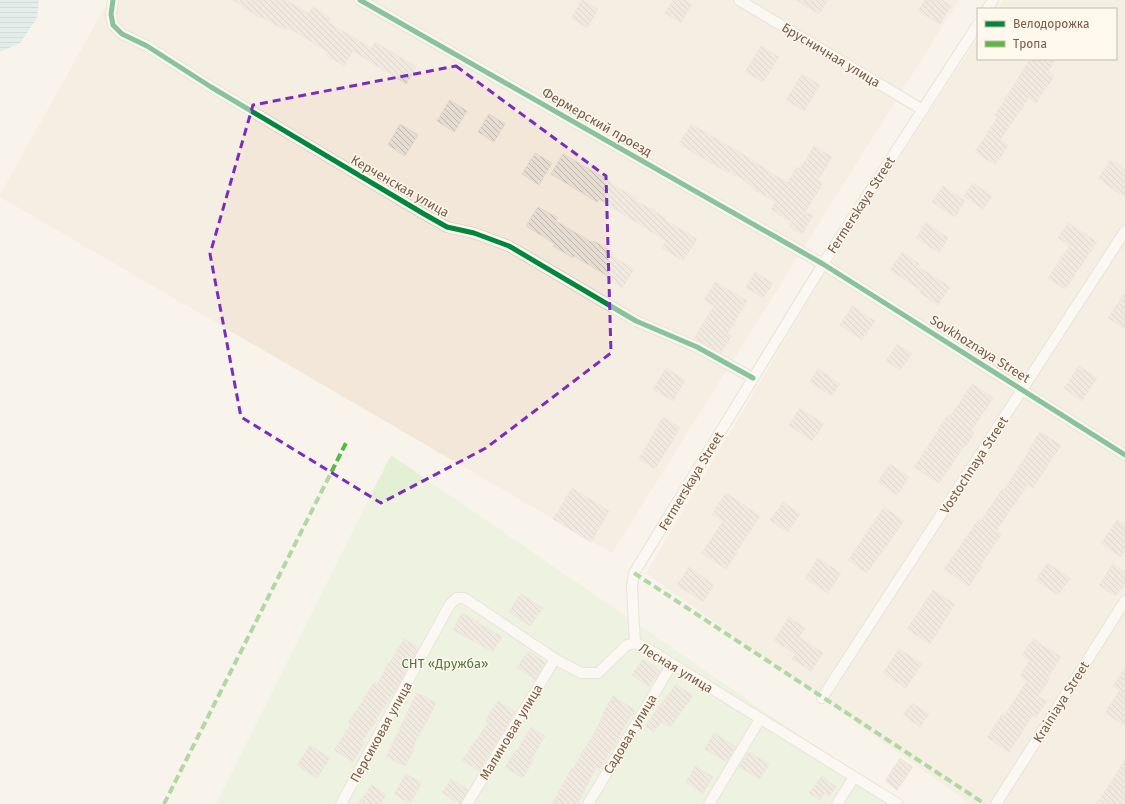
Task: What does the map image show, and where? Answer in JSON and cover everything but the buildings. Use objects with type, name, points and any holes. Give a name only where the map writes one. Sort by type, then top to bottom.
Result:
[{"type":"street","name":"Керченская улица","points":[[113,0],[111,14],[112,20],[114,25],[122,34],[147,46],[211,87],[424,214],[447,227],[474,233],[509,246],[636,320],[697,347],[753,378]]},
{"type":"street","name":"Фермерский проезд","points":[[360,0],[823,264]]},
{"type":"street","name":"Брусничная улица","points":[[740,0],[923,110]]},
{"type":"street","name":"Fermerskaya Street","points":[[635,643],[632,587],[634,573],[823,264],[977,26]]},
{"type":"street","name":"Vostochnaya Street","points":[[822,698],[1125,231]]},
{"type":"street","name":"Sovkhoznaya Street","points":[[823,264],[1023,389],[1125,455]]},
{"type":"street","name":"Лесная улица","points":[[457,598],[464,598],[555,659],[581,673],[598,673],[627,645],[635,643],[645,647],[898,804]]},
{"type":"street","name":"Персиковая улица","points":[[341,804],[450,604],[457,598]]},
{"type":"street","name":"Krainiaya Street","points":[[996,804],[1125,601]]},
{"type":"street","name":"Малиновая улица","points":[[467,804],[555,659]]},
{"type":"street","name":"Садовая улица","points":[[588,804],[672,664]]},
{"type":"street","points":[[709,804],[760,719]]},
{"type":"street","points":[[837,804],[854,777]]},
{"type":"highlighted area","points":[[456,66],[606,176],[611,353],[486,448],[381,503],[241,417],[210,254],[253,105]]},
{"type":"shaded area","points":[[109,0],[959,0],[612,553],[0,197]]},
{"type":"shaded area","points":[[1003,0],[1125,0],[1125,804],[970,804],[646,573],[820,281],[931,108],[977,39],[977,60],[1117,60],[1117,8],[998,8]]},
{"type":"green space","name":"СНТ «Дружба»","points":[[391,455],[900,804],[216,804]]},
{"type":"water","points":[[0,0],[39,0],[37,18],[20,43],[0,52]]},
{"type":"marked path","points":[[164,804],[347,441]]},
{"type":"marked path","points":[[634,573],[985,804]]},
{"type":"cycle path","points":[[113,0],[111,14],[113,25],[122,34],[147,46],[211,87],[424,214],[447,227],[474,233],[509,246],[636,321],[697,347],[753,378]]},
{"type":"cycle path","points":[[360,0],[823,264],[1125,455]]}]
